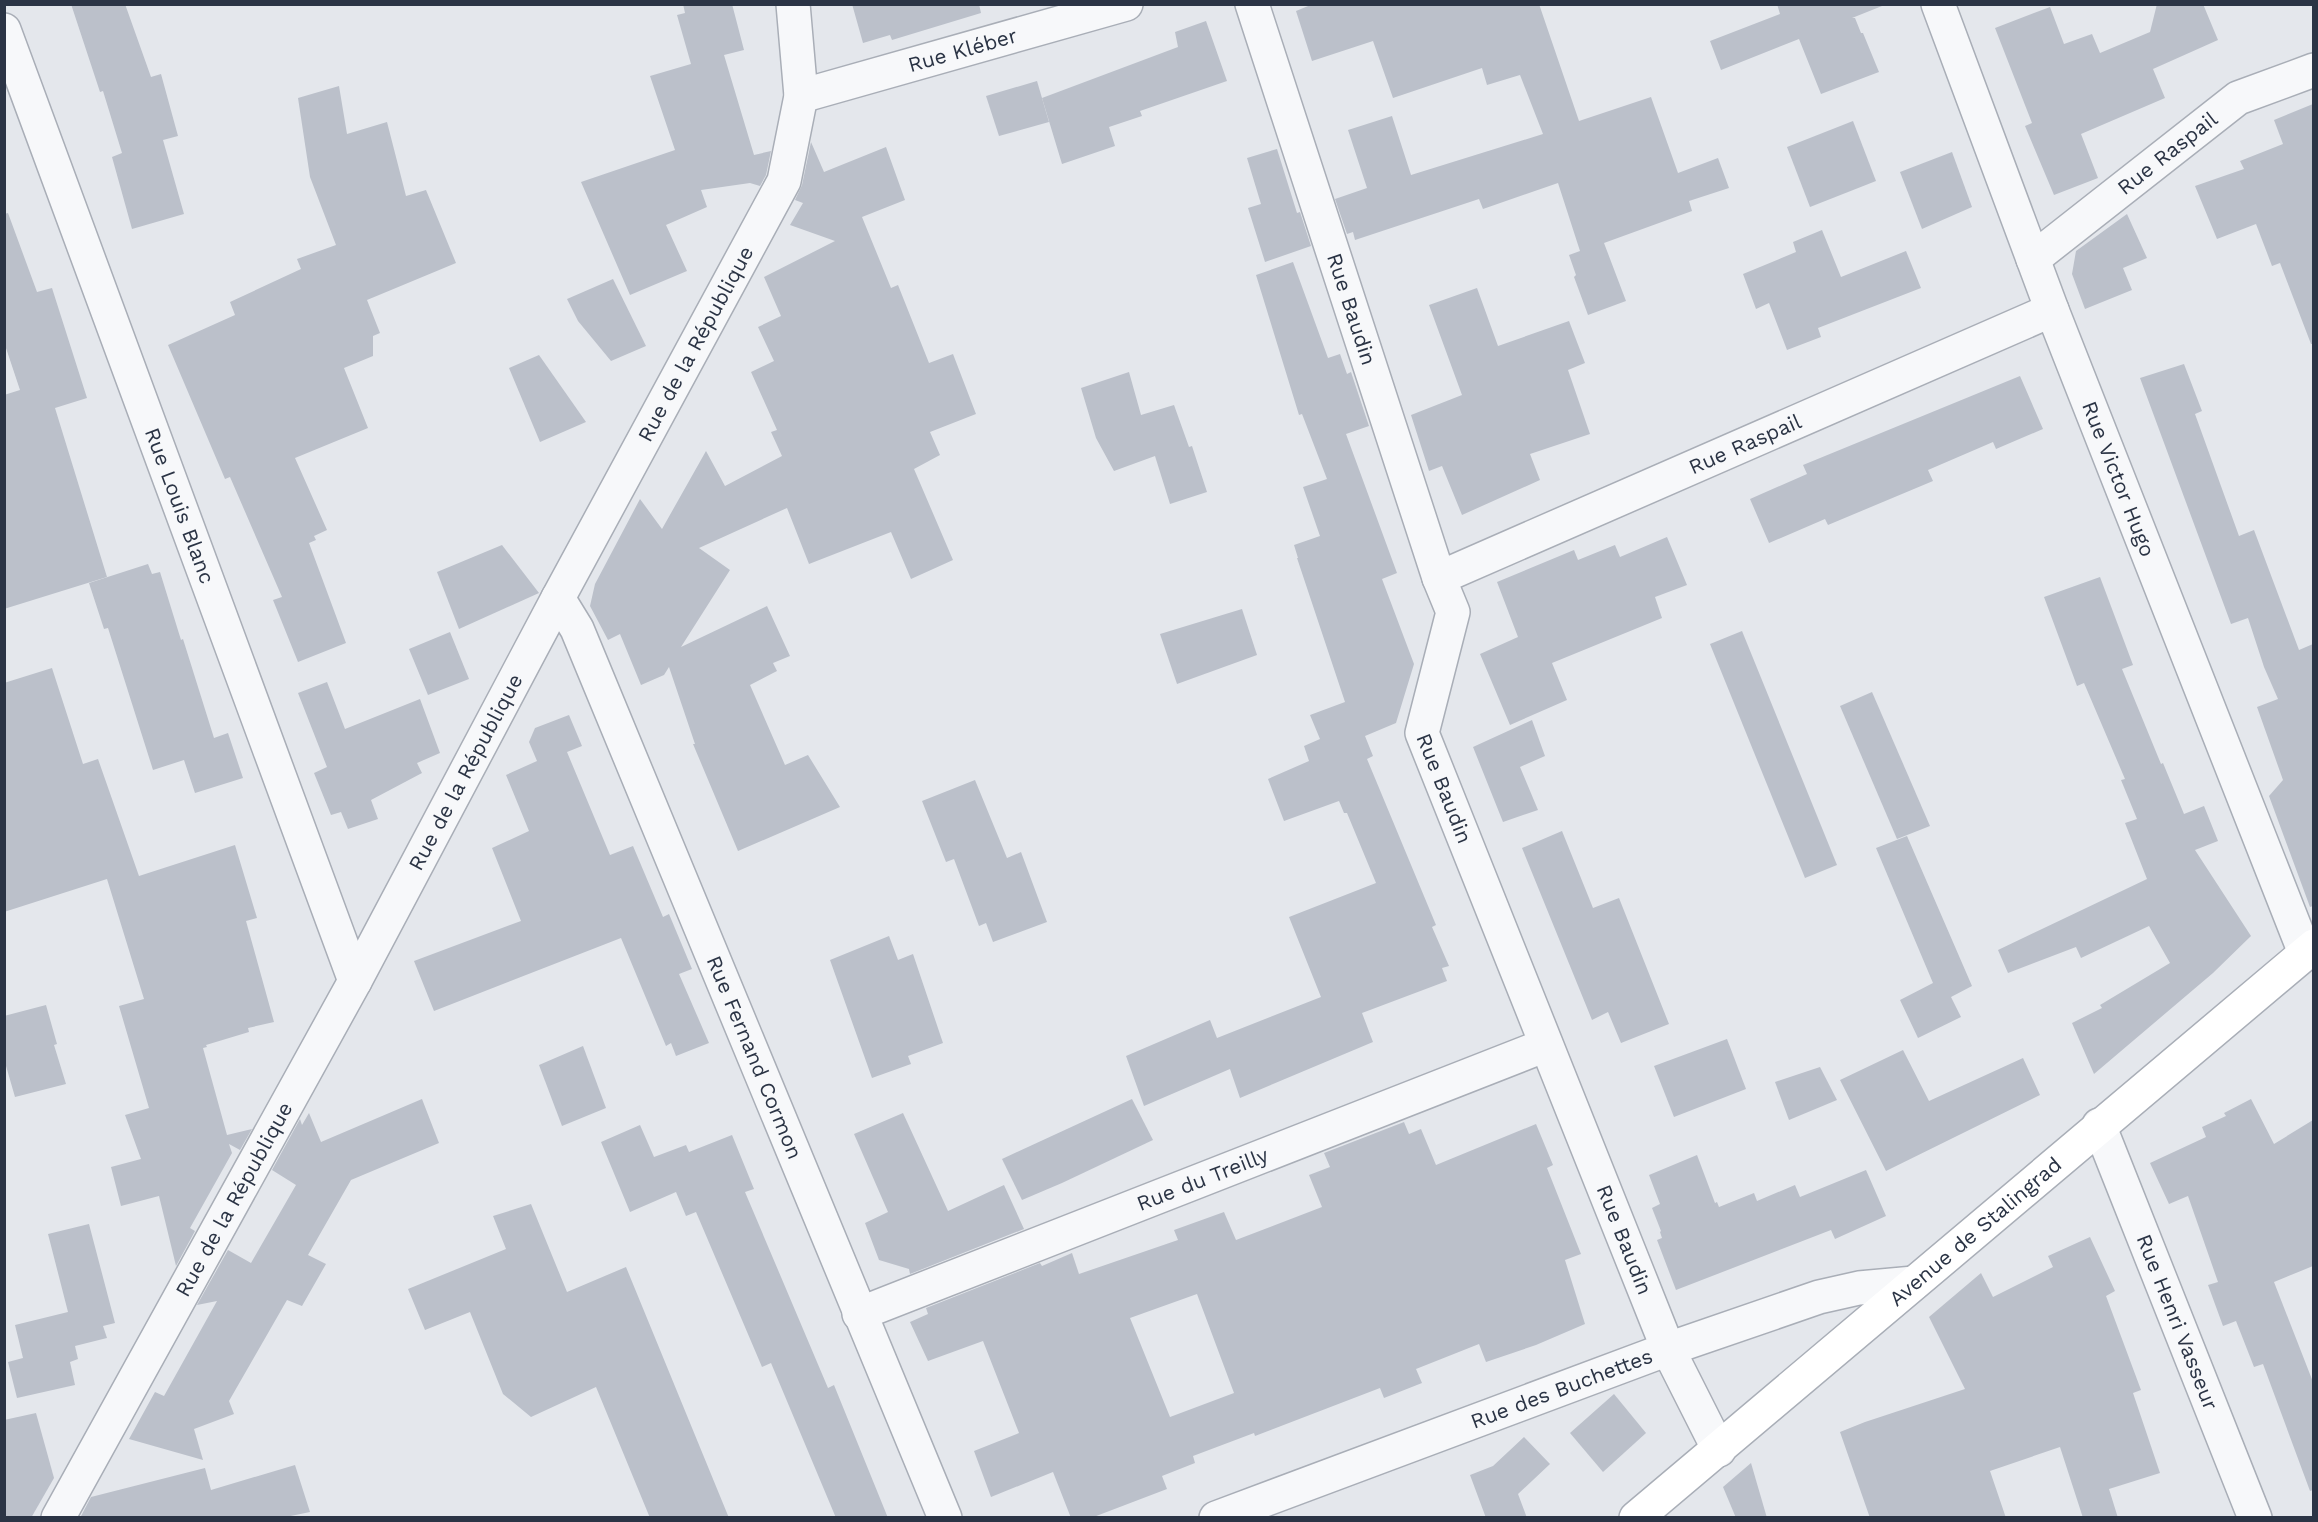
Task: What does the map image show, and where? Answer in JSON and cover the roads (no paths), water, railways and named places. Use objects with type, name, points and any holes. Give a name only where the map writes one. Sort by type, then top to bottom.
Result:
[{"type":"main road","name":"Avenue de Stalingrad","points":[[1636,1518],[2309,950]]},
{"type":"street","name":"Rue de la République","points":[[58,1518],[355,981],[558,598],[784,181],[801,96],[792,4]]},
{"type":"street","name":"Rue Kléber","points":[[801,96],[1126,4]]},
{"type":"street","name":"Rue Baudin","points":[[1252,4],[1438,578],[1453,612],[1422,733],[1668,1348],[1719,1450]]},
{"type":"street","name":"Rue Victor Hugo","points":[[1938,4],[2052,310],[2309,950]]},
{"type":"street","name":"Rue Louis Blanc","points":[[4,30],[355,981]]},
{"type":"street","name":"Rue Raspail","points":[[2033,259],[2238,98],[2313,70]]},
{"type":"street","name":"Rue Raspail","points":[[1438,578],[2052,310]]},
{"type":"street","name":"Rue Fernand Cormon","points":[[558,598],[577,629],[945,1518]]},
{"type":"street","name":"Rue du Treilly","points":[[859,1314],[1546,1045]]},
{"type":"street","name":"Rue Henri Vasseur","points":[[2099,1125],[2255,1518]]},
{"type":"street","name":"Rue des Buchettes","points":[[1216,1518],[1668,1348],[1819,1297],[1859,1288],[1914,1283]]}]
